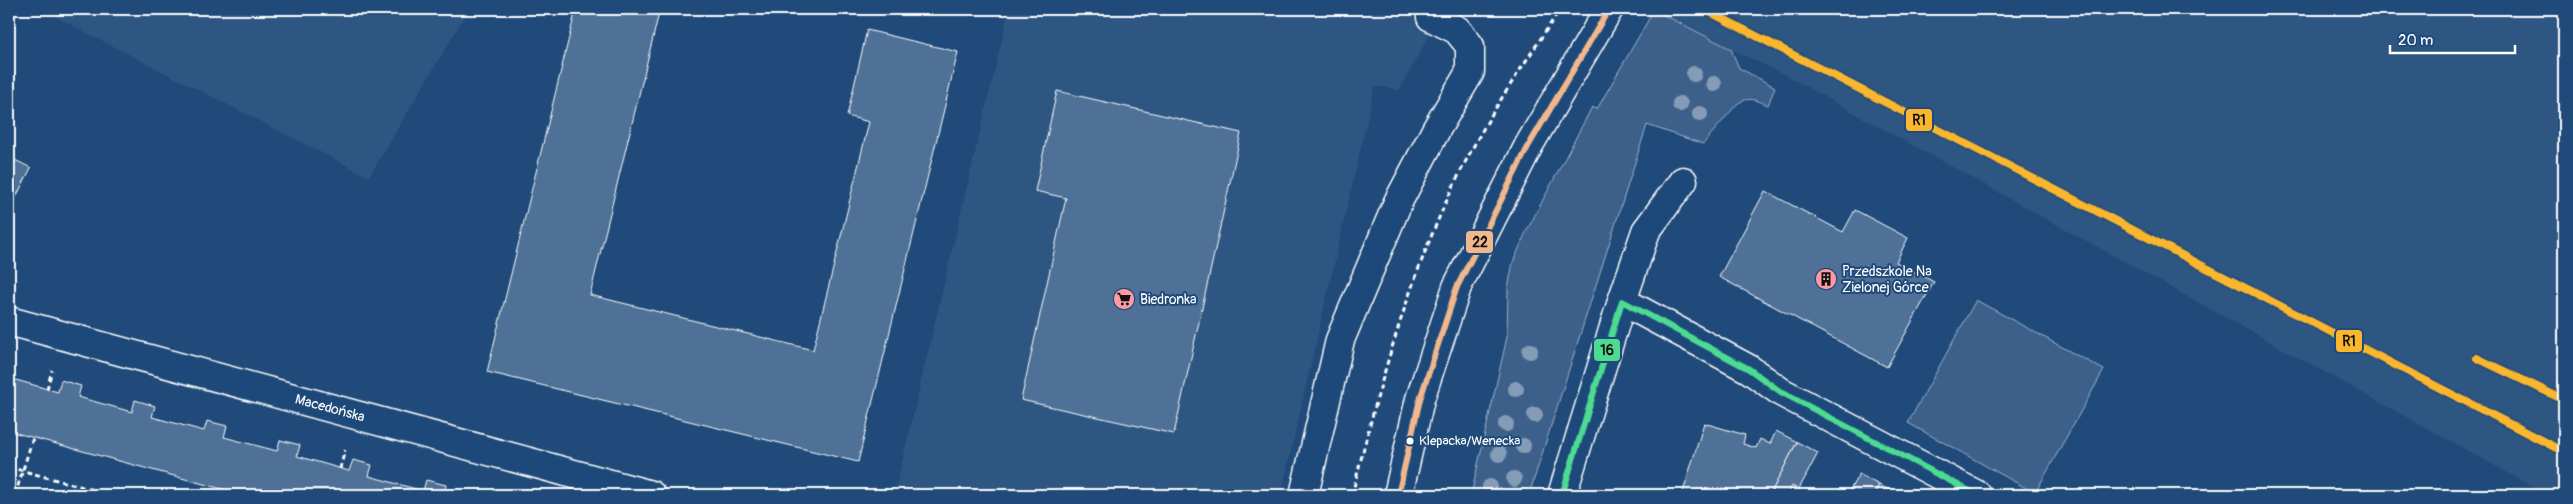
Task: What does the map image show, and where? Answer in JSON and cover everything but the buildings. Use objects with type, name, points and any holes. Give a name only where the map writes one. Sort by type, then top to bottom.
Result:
[{"type":"street","points":[[1403,487],[1420,398],[1457,287],[1529,145],[1609,9]]},
{"type":"street","points":[[1304,495],[1340,340],[1398,202],[1436,128],[1470,72],[1470,46],[1456,30],[1431,18]]},
{"type":"street","points":[[1562,495],[1622,301],[1646,231],[1683,181]]},
{"type":"street","points":[[1622,301],[1749,369],[1781,392],[1977,495]]},
{"type":"street","name":"Macedońska","points":[[9,322],[651,495]]},
{"type":"path","points":[[47,388],[54,360]]},
{"type":"path","points":[[15,495],[33,438]]},
{"type":"path","points":[[340,468],[345,449]]},
{"type":"path","points":[[9,467],[112,495]]},
{"type":"shaded area","points":[[40,9],[469,9],[369,177]]},
{"type":"shaded area","points":[[1007,9],[1444,9],[1399,90],[1375,86],[1281,495],[894,495],[1009,10]]},
{"type":"shaded area","points":[[1647,9],[2564,9],[2564,495],[2548,495],[1785,75]]},
{"type":"shaded area","points":[[1654,10],[1731,49],[1739,68],[1775,87],[1768,105],[1749,99],[1737,104],[1703,144],[1647,125],[1529,495],[1471,495],[1507,337],[1508,288],[1513,262],[1526,232],[1592,107],[1597,109]]},
{"type":"shaded area","points":[[1976,300],[2104,370],[2035,493],[1908,423]]},
{"type":"transit line","name":"22","points":[[1398,495],[1420,399],[1457,287],[1529,145],[1609,9]]},
{"type":"transit line","name":"R1","points":[[1704,9],[2564,452]]},
{"type":"transit line","name":"16","points":[[1562,495],[1622,301],[1749,369],[1781,392],[1977,495]]},
{"type":"transit line","name":"R1","points":[[2477,358],[2564,400]]},
{"type":"place","name":"Przedszkole Na Zielonej Górce","points":[[1826,279]]},
{"type":"place","name":"Biedronka","points":[[1124,299]]},
{"type":"place","name":"Klepacka/Wenecka","points":[[1410,441]]}]
